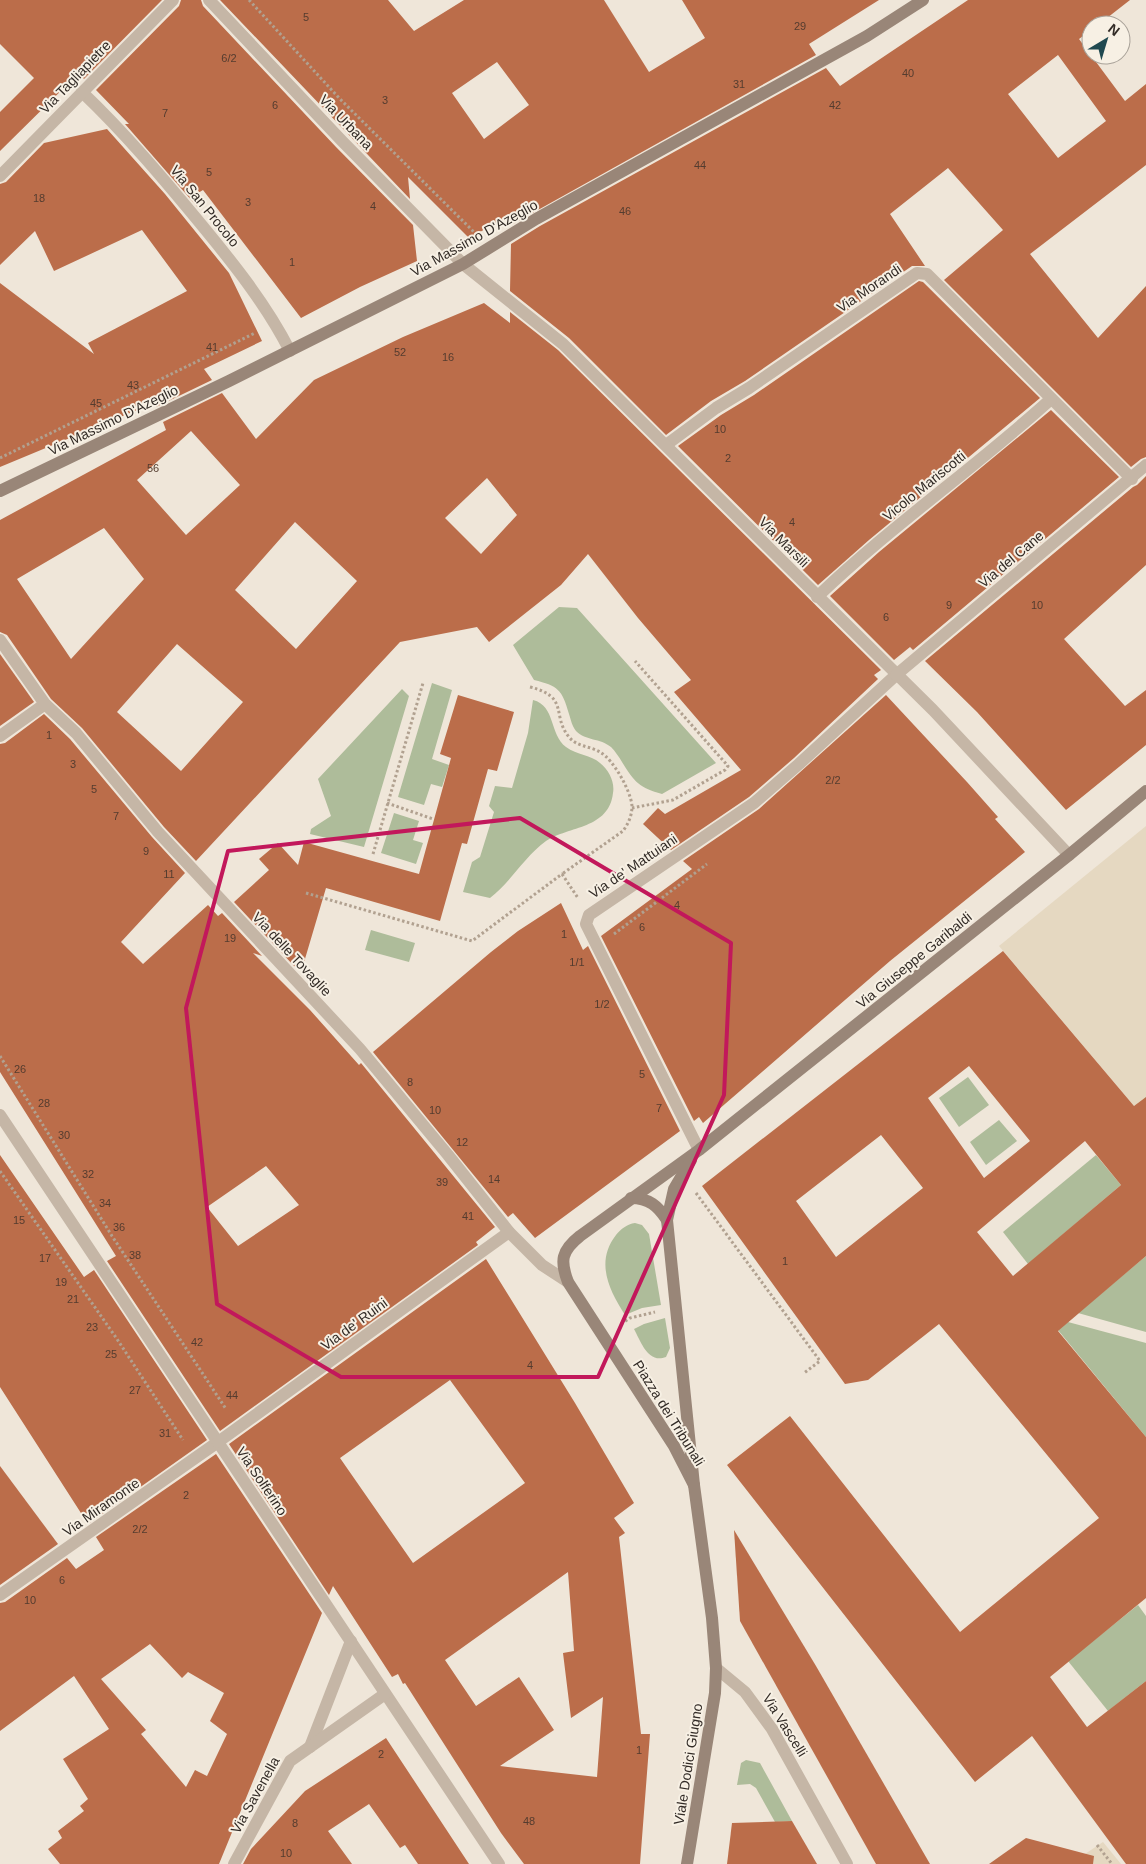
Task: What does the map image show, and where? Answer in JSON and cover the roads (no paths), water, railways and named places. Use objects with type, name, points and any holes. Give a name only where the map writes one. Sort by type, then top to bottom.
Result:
[{"type":"street","name":"Via Tagliapietre","points":[[0,176],[172,0]]},
{"type":"street","name":"Via Urbana","points":[[209,0],[463,264]]},
{"type":"street","name":"Via Massimo D'Azeglio","points":[[0,491],[463,264],[536,219],[867,36],[923,0]]},
{"type":"street","name":"Via San Procolo","points":[[82,92],[142,153],[217,244],[267,310],[290,350]]},
{"type":"street","name":"Via Marsili","points":[[463,264],[563,344],[933,710],[1069,855]]},
{"type":"street","name":"Via Morandi","points":[[666,445],[716,408],[750,388],[917,273],[927,274],[1132,479]]},
{"type":"street","name":"Vicolo Mariscotti","points":[[817,597],[859,557],[928,503],[1051,399]]},
{"type":"street","name":"Via del Cane","points":[[896,675],[1132,479],[1146,465]]},
{"type":"street","name":"Via delle Tovaglie","points":[[0,640],[45,704],[76,733],[158,832],[360,1049],[509,1232],[542,1265],[568,1282]]},
{"type":"street","name":"Via de' Mattuiani","points":[[699,1150],[586,924],[589,915],[754,803],[896,675]]},
{"type":"street","points":[[0,736],[45,704]]},
{"type":"street","name":"Via Giuseppe Garibaldi","points":[[699,1150],[1069,855],[1146,791]]},
{"type":"street","name":"Via Solferino","points":[[0,1115],[499,1864]]},
{"type":"street","name":"Piazza dei Tribunali","points":[[694,1485],[674,1446],[568,1282],[562,1262],[565,1252],[572,1242],[699,1150]]},
{"type":"street","name":"Piazza dei Tribunali","points":[[694,1485],[667,1220],[674,1189],[682,1173],[699,1150]]},
{"type":"street","points":[[631,1198],[640,1198],[651,1202],[667,1220]]},
{"type":"street","name":"Via de' Ruini","points":[[218,1442],[509,1232]]},
{"type":"street","name":"Via Miramonte","points":[[0,1595],[218,1442]]},
{"type":"street","points":[[694,1485],[711,1608],[716,1668]]},
{"type":"street","points":[[310,1747],[351,1640]]},
{"type":"street","name":"Viale Dodici Giugno","points":[[687,1864],[715,1693],[716,1668]]},
{"type":"street","name":"Via Vascelli","points":[[716,1668],[745,1692],[772,1728],[847,1864]]},
{"type":"street","name":"Via Savenella","points":[[234,1864],[290,1761],[385,1694]]}]
